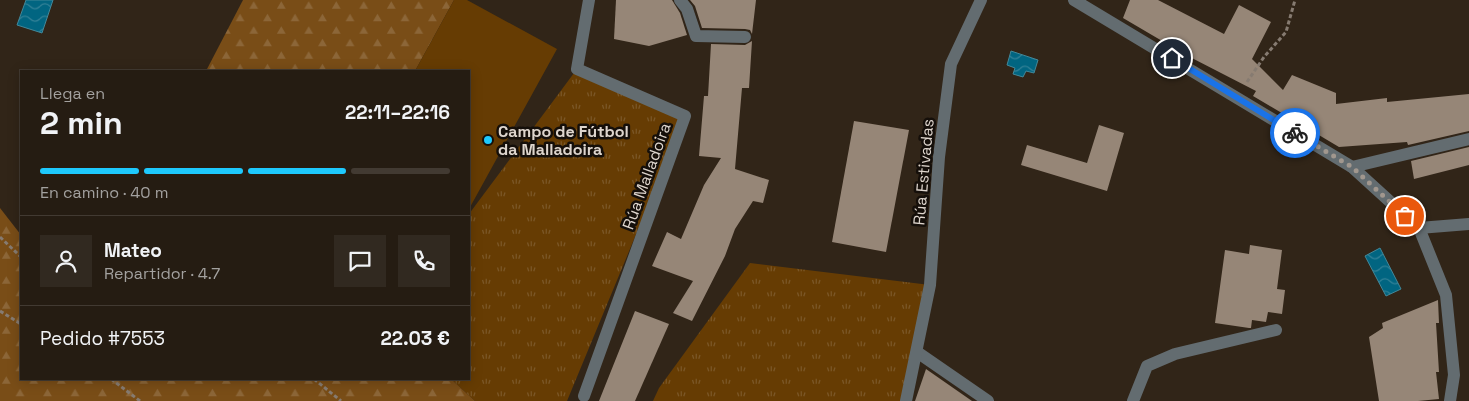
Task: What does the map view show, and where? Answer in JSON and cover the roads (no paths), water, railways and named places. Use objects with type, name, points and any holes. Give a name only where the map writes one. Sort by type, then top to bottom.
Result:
[{"type":"street","name":"Rúa Malladoira","points":[[584,396],[685,116],[577,69],[589,0]]},
{"type":"street","points":[[680,0],[687,9],[696,36],[745,37]]},
{"type":"street","name":"Rúa Estivadas","points":[[906,401],[930,285],[939,157],[951,64],[981,0]]},
{"type":"street","points":[[1074,0],[1352,167],[1419,228],[1446,295],[1454,375],[1450,401]]},
{"type":"street","points":[[1352,167],[1469,140]]},
{"type":"street","points":[[1419,228],[1469,224]]},
{"type":"street","points":[[1133,401],[1147,366],[1175,354],[1276,330]]},
{"type":"street","points":[[916,352],[988,401]]},
{"type":"water","points":[[26,0],[53,0],[42,33],[17,25]]},
{"type":"water","points":[[1011,51],[1038,60],[1034,73],[1026,71],[1023,77],[1013,74],[1015,68],[1007,65]]},
{"type":"water","points":[[1380,248],[1401,289],[1386,296],[1365,256]]},
{"type":"place","name":"Campo de Fútbol da Malladoira","points":[[488,140]]}]
